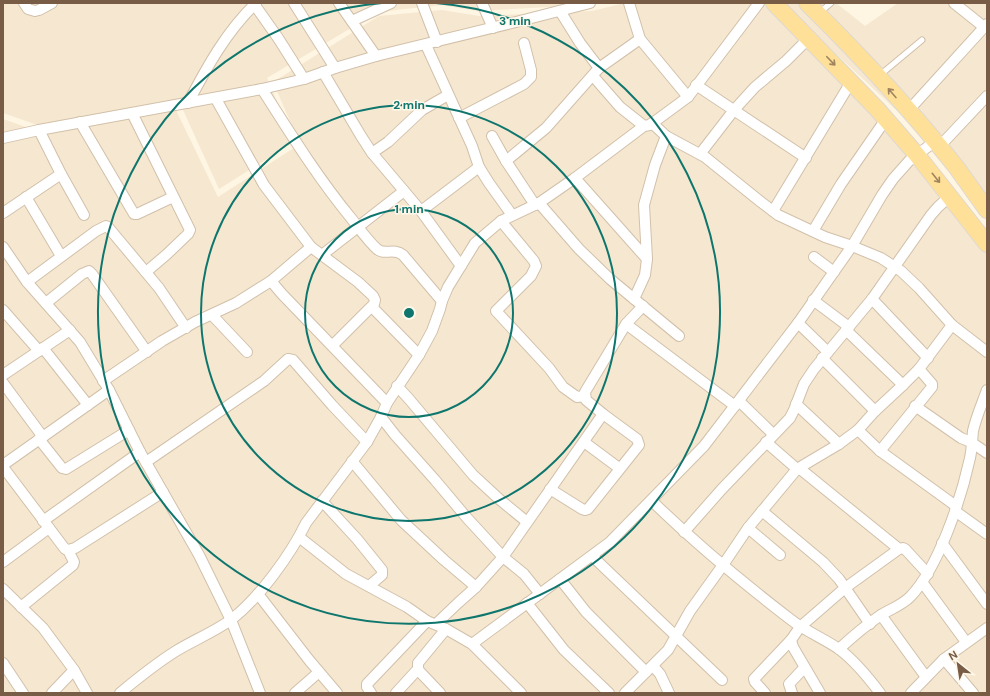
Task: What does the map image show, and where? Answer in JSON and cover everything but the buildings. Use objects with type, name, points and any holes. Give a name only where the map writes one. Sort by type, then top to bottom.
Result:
[{"type":"main road","points":[[774,3],[886,119],[917,155],[987,244]]},
{"type":"main road","points":[[813,8],[908,111],[957,168],[987,210]]},
{"type":"street","points":[[24,3],[28,9],[35,11],[52,3]]},
{"type":"street","points":[[294,3],[335,68]]},
{"type":"street","points":[[339,3],[376,56]]},
{"type":"street","points":[[352,21],[391,3]]},
{"type":"street","points":[[422,3],[437,42]]},
{"type":"street","points":[[482,3],[492,28]]},
{"type":"street","points":[[3,138],[80,122],[262,89],[376,56],[426,45],[590,3]]},
{"type":"street","points":[[629,3],[640,39],[688,97]]},
{"type":"street","points":[[120,693],[134,681],[176,652],[231,620],[266,585],[299,537],[306,523],[367,442],[397,386],[419,355],[432,331],[448,288],[476,243],[501,221],[537,204],[688,97],[759,3]]},
{"type":"street","points":[[908,111],[986,25],[954,3]]},
{"type":"street","points":[[188,103],[211,60],[224,40],[255,4],[304,78]]},
{"type":"street","points":[[560,11],[596,72],[620,107],[718,166],[773,211],[813,231],[880,258],[895,267],[919,288],[952,325],[987,352]]},
{"type":"street","points":[[700,154],[734,110],[755,87],[786,61],[809,38]]},
{"type":"street","points":[[506,161],[546,128],[596,72],[640,39]]},
{"type":"street","points":[[459,118],[524,84],[531,78],[531,70],[524,43]]},
{"type":"street","points":[[426,45],[472,146],[479,166],[489,183],[512,215]]},
{"type":"street","points":[[323,72],[372,153],[421,211],[461,266]]},
{"type":"street","points":[[773,211],[851,82]]},
{"type":"street","points":[[696,86],[806,158]]},
{"type":"street","points":[[262,89],[336,199],[378,250],[383,252],[395,250],[403,255],[442,301]]},
{"type":"street","points":[[372,153],[388,142],[422,110],[448,95]]},
{"type":"street","points":[[472,644],[610,542],[704,446],[737,404],[834,272],[852,246],[893,179],[903,167],[917,155],[937,145],[987,96]]},
{"type":"street","points":[[216,98],[264,185],[311,247],[358,282],[373,296],[375,300],[372,307],[333,345]]},
{"type":"street","points":[[132,113],[190,232],[166,256],[146,272]]},
{"type":"street","points":[[813,231],[840,184],[886,119]]},
{"type":"street","points":[[80,122],[134,214],[173,197]]},
{"type":"street","points":[[38,130],[84,216]]},
{"type":"street","points":[[492,136],[506,161],[537,204],[579,249],[610,279],[679,336]]},
{"type":"street","points":[[634,299],[645,275],[647,259],[644,205],[666,136]]},
{"type":"street","points":[[421,211],[479,166]]},
{"type":"street","points":[[3,213],[61,174]]},
{"type":"street","points":[[575,178],[647,259]]},
{"type":"street","points":[[322,255],[404,191]]},
{"type":"street","points":[[684,532],[766,442],[790,418],[804,384],[825,355],[872,299],[938,207],[950,196]]},
{"type":"street","points":[[26,197],[61,256]]},
{"type":"street","points":[[501,221],[534,261],[536,266],[531,276],[496,311],[549,368],[563,387],[577,397],[585,396]]},
{"type":"street","points":[[27,282],[96,231],[106,226],[159,288],[186,328]]},
{"type":"street","points":[[3,247],[27,282],[80,342],[106,386],[162,492],[199,555],[231,620],[256,691]]},
{"type":"street","points":[[21,607],[73,565],[74,562],[68,550],[65,549],[46,525],[3,466],[88,405],[106,386],[147,352],[186,328],[236,303],[271,280],[311,247]]},
{"type":"street","points":[[814,257],[834,272]]},
{"type":"street","points":[[46,303],[82,274],[89,271],[147,352]]},
{"type":"street","points":[[271,280],[282,294],[333,345],[387,404]]},
{"type":"street","points":[[872,299],[928,358]]},
{"type":"street","points":[[813,300],[847,329],[903,385]]},
{"type":"street","points":[[550,489],[585,510],[590,506],[639,445],[638,439],[586,400],[585,392],[626,324],[643,306]]},
{"type":"street","points":[[372,307],[419,355]]},
{"type":"street","points":[[3,310],[41,349],[88,405]]},
{"type":"street","points":[[212,314],[247,352]]},
{"type":"street","points":[[798,322],[875,411]]},
{"type":"street","points":[[626,324],[737,404],[774,434]]},
{"type":"street","points":[[624,693],[668,650],[681,625],[722,564],[748,528],[798,469],[839,444],[858,430],[875,411],[919,369],[952,325]]},
{"type":"street","points":[[3,375],[70,330]]},
{"type":"street","points":[[146,462],[264,381],[288,359],[293,360],[367,442]]},
{"type":"street","points":[[880,451],[932,387],[932,384],[919,369]]},
{"type":"street","points":[[3,383],[62,468],[66,469],[129,430]]},
{"type":"street","points":[[397,386],[473,475],[527,522]]},
{"type":"street","points":[[839,649],[881,615],[909,597],[925,578],[956,509],[970,457],[971,442],[977,415],[986,397]]},
{"type":"street","points":[[796,404],[839,444]]},
{"type":"street","points":[[916,406],[961,438],[971,442],[987,453]]},
{"type":"street","points":[[371,693],[367,687],[367,684],[431,623],[458,603],[476,587],[503,557],[603,414]]},
{"type":"street","points":[[381,417],[467,518],[503,557],[524,574],[540,594]]},
{"type":"street","points":[[858,430],[880,451],[987,534]]},
{"type":"street","points":[[584,442],[619,468]]},
{"type":"street","points":[[766,442],[899,549]]},
{"type":"street","points":[[3,562],[46,525],[140,452]]},
{"type":"street","points":[[352,461],[402,520],[444,560],[476,587]]},
{"type":"street","points":[[68,550],[75,548],[162,492]]},
{"type":"street","points":[[652,500],[684,532],[800,628],[839,649],[858,665],[880,693]]},
{"type":"street","points":[[322,501],[357,538],[382,570],[382,575],[369,586]]},
{"type":"street","points":[[762,511],[823,562],[839,579],[870,624]]},
{"type":"street","points":[[748,528],[780,555]]},
{"type":"street","points":[[299,537],[346,574],[407,606],[431,623],[446,629],[472,644],[515,691]]},
{"type":"street","points":[[942,543],[987,604]]},
{"type":"street","points":[[765,693],[754,679],[791,640],[800,628],[845,588],[899,549],[905,549],[966,642]]},
{"type":"street","points":[[592,556],[722,680]]},
{"type":"street","points":[[560,579],[586,612],[650,669],[660,674],[669,693]]},
{"type":"street","points":[[3,589],[43,628],[74,670],[87,693]]},
{"type":"street","points":[[258,594],[336,693]]},
{"type":"street","points":[[527,603],[564,650],[609,693]]},
{"type":"street","points":[[881,615],[926,677]]},
{"type":"street","points":[[912,693],[944,659],[987,628]]},
{"type":"street","points":[[440,693],[420,672],[418,669],[418,663],[446,629]]},
{"type":"street","points":[[791,640],[804,668],[820,693]]},
{"type":"street","points":[[944,659],[973,693]]},
{"type":"street","points":[[3,663],[23,693]]},
{"type":"street","points":[[792,693],[789,684],[804,668]]},
{"type":"street","points":[[396,693],[418,669]]},
{"type":"street","points":[[52,693],[74,670]]},
{"type":"street","points":[[295,693],[319,672]]},
{"type":"lane","points":[[813,8],[831,3]]},
{"type":"lane","points":[[878,77],[922,40]]},
{"type":"shaded area","points":[[3,3],[567,3],[569,6],[477,11],[442,5],[378,12],[267,78],[294,142],[219,189],[178,99],[43,127],[3,113]]},
{"type":"shaded area","points":[[625,3],[768,3],[985,230],[987,228],[987,693],[3,693],[3,119],[43,133],[173,104],[218,197],[300,144],[273,82],[379,16],[442,10],[479,16],[592,11]]},
{"type":"shaded area","points":[[782,3],[836,3],[865,26],[898,3],[987,3],[987,195]]}]
